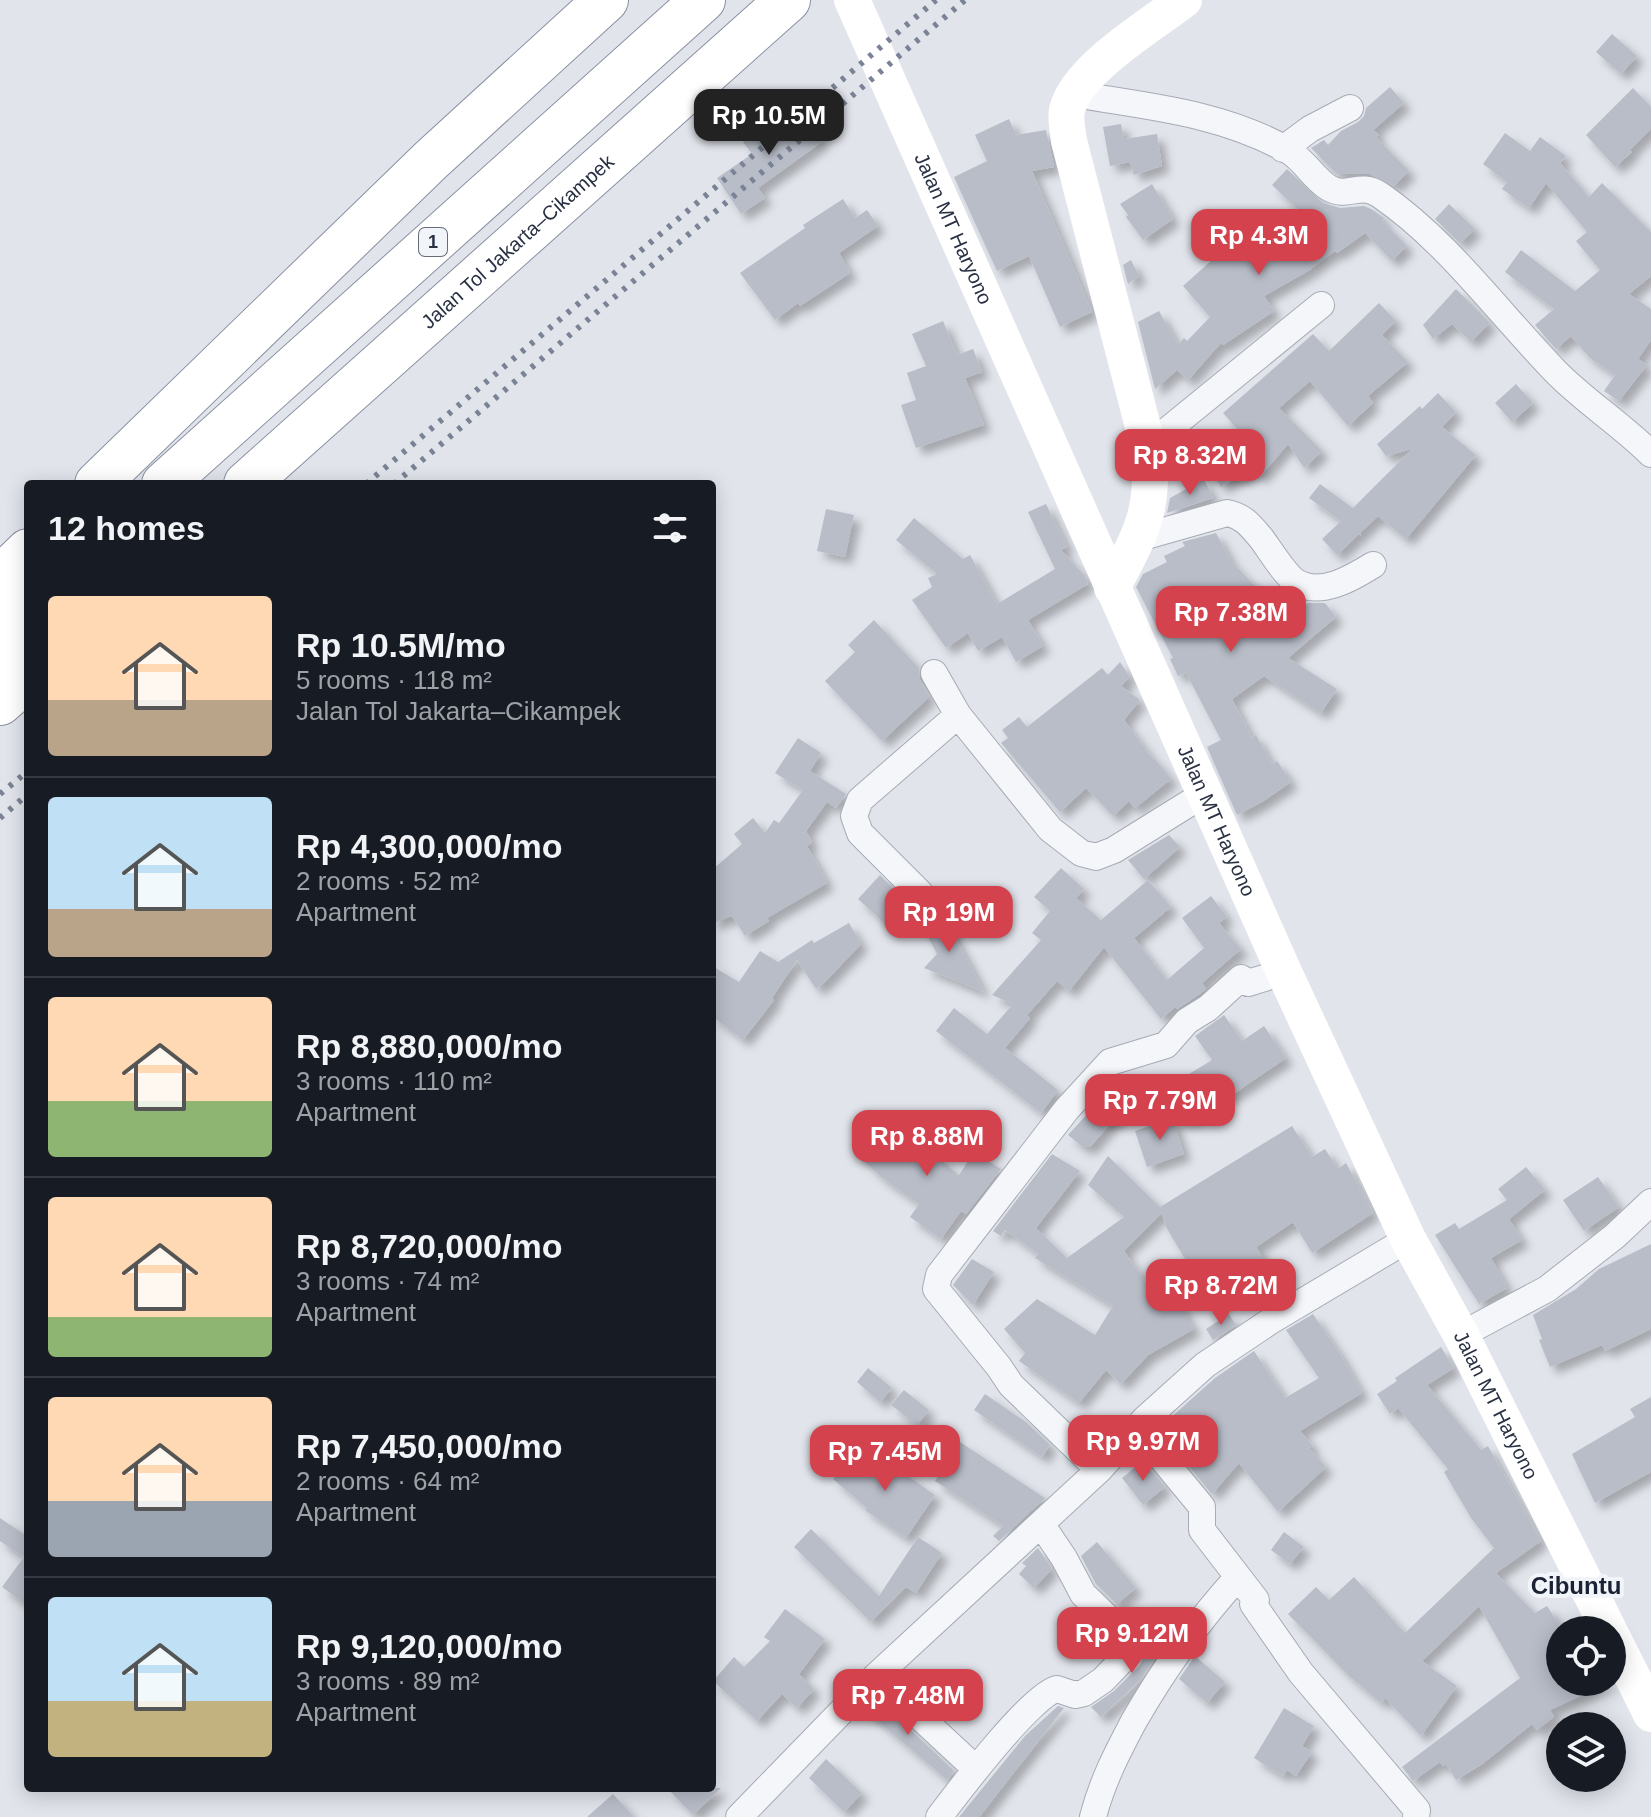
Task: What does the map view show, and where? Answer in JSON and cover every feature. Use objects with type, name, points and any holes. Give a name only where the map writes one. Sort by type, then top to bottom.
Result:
[{"type":"highway","points":[[101,480],[431,160],[606,0]]},
{"type":"highway","name":"1","points":[[160,480],[687,0]]},
{"type":"highway","name":"1","points":[[168,480],[703,0]]},
{"type":"highway","name":"1","points":[[205,480],[738,0]]},
{"type":"highway","name":"Jalan Tol Jakarta–Cikampek","points":[[250,480],[788,0]]},
{"type":"highway","points":[[0,578],[24,555]]},
{"type":"highway","points":[[0,628],[24,607]]},
{"type":"highway","points":[[0,666],[24,644]]},
{"type":"highway","points":[[0,703],[24,682]]},
{"type":"main road","name":"Jalan MT Haryono","points":[[852,0],[1284,972],[1408,1239],[1461,1335],[1602,1616]]},
{"type":"main road","points":[[1112,588],[1139,538],[1150,501],[1152,473],[1148,446],[1069,141],[1066,114],[1073,94],[1091,70],[1184,0]]},
{"type":"main road","points":[[1626,1664],[1651,1714]]},
{"type":"street","points":[[1073,94],[1208,118],[1247,131],[1283,149],[1304,163],[1330,188],[1341,193],[1362,187],[1371,189],[1443,250],[1558,374],[1628,431],[1651,454]]},
{"type":"street","points":[[1283,149],[1310,129],[1350,108]]},
{"type":"street","points":[[1148,446],[1321,305]]},
{"type":"street","points":[[1139,538],[1227,513],[1240,516],[1295,582],[1307,586],[1334,585],[1373,565]]},
{"type":"street","points":[[934,673],[958,715],[1050,829],[1081,853],[1096,857],[1114,850],[1204,794]]},
{"type":"street","points":[[920,893],[860,833],[854,816],[860,800],[958,715]]},
{"type":"street","points":[[1099,1470],[1011,1385],[936,1289],[939,1275],[1067,1109],[1110,1062],[1166,1045],[1187,1021],[1208,1008],[1241,978],[1248,983],[1284,972]]},
{"type":"street","points":[[1461,1335],[1547,1289],[1615,1236],[1651,1202]]},
{"type":"street","points":[[739,1817],[876,1676],[1099,1470],[1137,1428],[1205,1365],[1272,1320],[1408,1239]]},
{"type":"street","points":[[1137,1428],[1202,1507],[1202,1530],[1256,1600],[1253,1604],[1301,1673],[1417,1810],[1416,1817]]},
{"type":"street","points":[[939,1817],[976,1769],[1048,1691],[1057,1689],[1075,1695],[1084,1693],[1103,1680],[1128,1654],[1129,1644],[1125,1635],[1083,1594],[1041,1524]]},
{"type":"street","points":[[1093,1817],[1109,1768],[1171,1659],[1199,1619],[1238,1577]]},
{"type":"street","points":[[876,1676],[976,1769]]},
{"type":"building","points":[[1612,34],[1637,56],[1621,74],[1596,52]]},
{"type":"building","points":[[1390,87],[1404,103],[1373,130],[1409,171],[1394,186],[1370,174],[1337,174],[1311,148],[1324,140],[1328,145],[1341,131],[1358,122],[1366,108]]},
{"type":"building","points":[[1633,88],[1651,107],[1651,129],[1615,167],[1586,135]]},
{"type":"building","points":[[796,104],[823,141],[758,188],[765,198],[741,214],[717,178],[752,154],[743,142]]},
{"type":"building","points":[[1009,119],[1016,135],[1046,130],[1054,167],[1032,171],[1092,312],[1060,327],[1029,256],[997,271],[954,177],[987,161],[975,135]]},
{"type":"building","points":[[1121,124],[1124,139],[1157,134],[1162,166],[1134,175],[1130,162],[1110,166],[1103,127]]},
{"type":"building","points":[[1505,133],[1530,151],[1540,137],[1566,156],[1560,163],[1589,197],[1602,183],[1651,232],[1651,276],[1629,294],[1651,309],[1651,340],[1638,359],[1647,365],[1619,401],[1604,391],[1615,375],[1590,358],[1571,336],[1556,349],[1535,325],[1554,309],[1505,272],[1521,250],[1575,291],[1600,270],[1576,241],[1587,232],[1546,183],[1529,208],[1502,189],[1507,182],[1483,164]]},
{"type":"building","points":[[1287,169],[1323,203],[1340,208],[1364,206],[1371,209],[1384,218],[1382,221],[1407,246],[1392,261],[1365,233],[1264,296],[1274,311],[1223,345],[1221,343],[1188,380],[1177,370],[1155,389],[1138,322],[1159,311],[1178,345],[1184,338],[1187,341],[1210,317],[1183,286],[1250,226],[1269,245],[1307,218],[1272,185]]},
{"type":"building","points":[[1152,184],[1173,219],[1143,240],[1120,204]]},
{"type":"building","points":[[843,199],[855,218],[867,210],[878,226],[839,253],[850,273],[775,320],[740,273]]},
{"type":"building","points":[[1449,204],[1475,229],[1460,243],[1435,219]]},
{"type":"building","points":[[1131,260],[1139,276],[1128,284],[1123,265]]},
{"type":"building","points":[[1456,289],[1490,323],[1471,342],[1452,324],[1433,339],[1423,325]]},
{"type":"building","points":[[1379,303],[1396,321],[1382,335],[1408,362],[1368,396],[1373,403],[1348,426],[1310,381],[1279,408],[1322,451],[1304,468],[1288,444],[1260,477],[1250,469],[1221,487],[1210,469],[1251,444],[1223,413],[1313,334],[1329,351]]},
{"type":"building","points":[[943,321],[957,355],[973,349],[982,372],[965,378],[984,425],[916,448],[901,405],[916,400],[907,373],[926,366],[912,334]]},
{"type":"building","points":[[1516,384],[1533,403],[1512,422],[1495,403]]},
{"type":"building","points":[[1438,393],[1456,412],[1442,427],[1476,455],[1406,539],[1378,516],[1360,533],[1361,536],[1359,534],[1337,555],[1322,539],[1341,521],[1309,498],[1320,484],[1353,508],[1412,449],[1386,456],[1377,444]]},
{"type":"building","points":[[1204,479],[1213,498],[1167,513],[1170,498]]},
{"type":"building","points":[[1046,504],[1067,547],[1061,550],[1085,576],[1088,584],[1028,620],[1043,646],[1016,662],[1002,637],[978,651],[968,633],[946,648],[912,600],[932,587],[928,578],[937,574],[896,540],[914,518],[963,559],[970,555],[997,604],[1055,569],[1028,512]]},
{"type":"building","points":[[826,509],[854,515],[845,557],[817,551]]},
{"type":"building","points":[[1216,533],[1231,561],[1257,588],[1255,591],[1282,625],[1308,603],[1325,603],[1336,617],[1288,658],[1337,689],[1321,713],[1264,676],[1232,699],[1252,738],[1256,735],[1272,764],[1277,761],[1291,782],[1237,815],[1207,747],[1221,740],[1186,673],[1178,676],[1170,659],[1173,658],[1136,587],[1143,574],[1167,562],[1164,556],[1185,546],[1182,542]]},
{"type":"building","points":[[874,620],[919,668],[920,680],[929,697],[882,741],[825,681],[855,652],[848,645]]},
{"type":"building","points":[[1120,662],[1130,677],[1121,686],[1140,700],[1124,720],[1171,779],[1135,808],[1129,801],[1113,816],[1086,788],[1060,812],[1001,743],[1008,738],[1002,730],[1019,717],[1027,727],[1102,668],[1108,675]]},
{"type":"building","points":[[798,738],[821,753],[810,771],[846,794],[836,808],[827,802],[806,831],[812,842],[807,846],[827,883],[767,918],[769,921],[745,936],[732,916],[716,922],[716,867],[742,844],[734,834],[753,818],[765,833],[774,820],[779,823],[803,790],[775,773]]},
{"type":"building","points":[[1169,835],[1180,847],[1144,879],[1128,860]]},
{"type":"building","points":[[1061,868],[1084,889],[1076,898],[1101,920],[1148,880],[1171,907],[1134,938],[1167,980],[1204,948],[1182,918],[1211,896],[1227,917],[1219,923],[1241,949],[1202,983],[1206,989],[1161,1019],[1104,947],[1069,991],[1057,981],[1027,1015],[1030,1018],[1005,1048],[1058,1090],[1041,1113],[936,1031],[954,1008],[987,1034],[1013,1004],[992,995],[1041,940],[1032,933],[1050,911],[1034,897]]},
{"type":"building","points":[[880,875],[903,898],[882,921],[858,899]]},
{"type":"building","points":[[943,914],[984,992],[924,968],[937,954],[922,925]]},
{"type":"building","points":[[849,923],[861,944],[816,989],[797,960],[772,998],[774,1000],[743,1040],[716,1019],[716,968],[739,982],[760,951],[778,962],[812,940],[814,943]]},
{"type":"building","points":[[1224,1015],[1242,1041],[1264,1026],[1286,1058],[1229,1097],[1227,1095],[1185,1120],[1166,1088],[1212,1060],[1195,1036]]},
{"type":"building","points":[[1110,1089],[1127,1105],[1090,1147],[1083,1147],[1068,1135]]},
{"type":"building","points":[[1172,1118],[1184,1154],[1147,1167],[1135,1131]]},
{"type":"building","points":[[884,1121],[908,1142],[913,1137],[959,1175],[974,1152],[1001,1169],[966,1214],[961,1211],[941,1239],[910,1217],[919,1204],[881,1177],[856,1153]]},
{"type":"building","points":[[1292,1126],[1312,1157],[1325,1149],[1338,1169],[1346,1163],[1373,1213],[1312,1253],[1293,1222],[1256,1247],[1273,1274],[1251,1288],[1231,1258],[1197,1279],[1166,1227],[1162,1213],[1124,1251],[1154,1295],[1170,1286],[1194,1329],[1148,1355],[1121,1384],[1106,1370],[1079,1403],[1019,1361],[1025,1353],[1004,1329],[1037,1299],[1095,1335],[1113,1306],[1035,1258],[1038,1254],[1005,1230],[1001,1236],[993,1231],[1052,1154],[1080,1171],[1036,1228],[1067,1258],[1124,1217],[1088,1185],[1108,1156],[1160,1207]]},
{"type":"building","points":[[1526,1167],[1545,1190],[1509,1219],[1522,1240],[1491,1258],[1507,1288],[1479,1304],[1435,1235],[1455,1223],[1459,1229],[1507,1200],[1498,1189]]},
{"type":"building","points":[[1598,1177],[1619,1207],[1584,1231],[1563,1200]]},
{"type":"building","points":[[1651,1244],[1651,1329],[1605,1351],[1602,1345],[1550,1367],[1533,1315],[1576,1289],[1599,1269]]},
{"type":"building","points":[[972,1259],[994,1272],[973,1305],[953,1285]]},
{"type":"building","points":[[1229,1314],[1236,1325],[1213,1340],[1206,1329]]},
{"type":"building","points":[[1313,1314],[1362,1393],[1300,1431],[1313,1446],[1309,1448],[1326,1467],[1278,1512],[1239,1463],[1212,1494],[1158,1429],[1215,1378],[1254,1351],[1285,1398],[1319,1378],[1286,1330]]},
{"type":"building","points":[[1441,1347],[1454,1368],[1427,1385],[1481,1450],[1488,1446],[1541,1541],[1496,1573],[1535,1613],[1547,1606],[1554,1616],[1546,1616],[1546,1696],[1580,1696],[1546,1712],[1546,1723],[1537,1730],[1532,1724],[1481,1765],[1456,1780],[1446,1764],[1443,1766],[1440,1762],[1413,1781],[1402,1767],[1520,1678],[1479,1606],[1422,1661],[1457,1686],[1421,1736],[1385,1698],[1381,1703],[1349,1676],[1288,1614],[1316,1587],[1329,1600],[1354,1577],[1405,1633],[1494,1548],[1471,1518],[1444,1472],[1448,1469],[1398,1408],[1390,1414],[1377,1394],[1397,1381],[1395,1378]]},
{"type":"building","points":[[868,1368],[892,1388],[880,1402],[857,1382]]},
{"type":"building","points":[[904,1390],[929,1410],[917,1425],[891,1405]]},
{"type":"building","points":[[985,1394],[1026,1422],[1050,1445],[1042,1457],[974,1410]]},
{"type":"building","points":[[1651,1397],[1651,1472],[1595,1503],[1572,1454],[1635,1417],[1630,1409]]},
{"type":"building","points":[[960,1442],[1045,1498],[999,1541],[993,1536],[1003,1526],[935,1481]]},
{"type":"building","points":[[859,1449],[889,1475],[895,1467],[935,1495],[906,1538],[865,1510],[867,1508],[833,1479]]},
{"type":"building","points":[[1143,1461],[1165,1487],[1143,1505],[1122,1478]]},
{"type":"building","points":[[0,1518],[24,1534],[24,1557],[0,1541]]},
{"type":"building","points":[[811,1529],[879,1596],[918,1537],[942,1553],[916,1593],[906,1587],[871,1622],[794,1547]]},
{"type":"building","points":[[1284,1532],[1304,1547],[1290,1564],[1271,1550]]},
{"type":"building","points":[[1097,1542],[1136,1588],[1117,1604],[1096,1584],[1081,1556]]},
{"type":"building","points":[[1038,1548],[1052,1569],[1034,1588],[1019,1574],[1026,1566],[1022,1563]]},
{"type":"building","points":[[24,1557],[24,1603],[2,1587]]},
{"type":"building","points":[[785,1609],[825,1639],[799,1674],[814,1689],[797,1708],[782,1694],[757,1721],[716,1684],[716,1678],[734,1657],[744,1667],[770,1641],[764,1637]]},
{"type":"building","points":[[1154,1632],[1165,1643],[1141,1679],[1101,1717],[1091,1707],[1114,1691],[1140,1665],[1144,1656],[1144,1641]]},
{"type":"building","points":[[1195,1656],[1225,1682],[1207,1703],[1179,1679]]},
{"type":"building","points":[[877,1698],[954,1771],[947,1780],[865,1710]]},
{"type":"building","points":[[1058,1706],[1064,1708],[979,1817],[959,1817],[1025,1736]]},
{"type":"building","points":[[1284,1708],[1314,1726],[1302,1746],[1312,1752],[1296,1776],[1287,1770],[1283,1776],[1254,1758]]},
{"type":"building","points":[[826,1759],[862,1793],[844,1812],[809,1778]]},
{"type":"building","points":[[716,1788],[721,1788],[693,1815],[671,1792],[716,1792]]},
{"type":"building","points":[[613,1794],[634,1817],[587,1817]]},
{"type":"railway","points":[[371,480],[936,0]]},
{"type":"railway","points":[[399,480],[965,0]]},
{"type":"railway","points":[[0,794],[24,774]]},
{"type":"railway","points":[[0,818],[24,797]]},
{"type":"district","name":"Cibuntu","points":[[1576,1585]]}]
